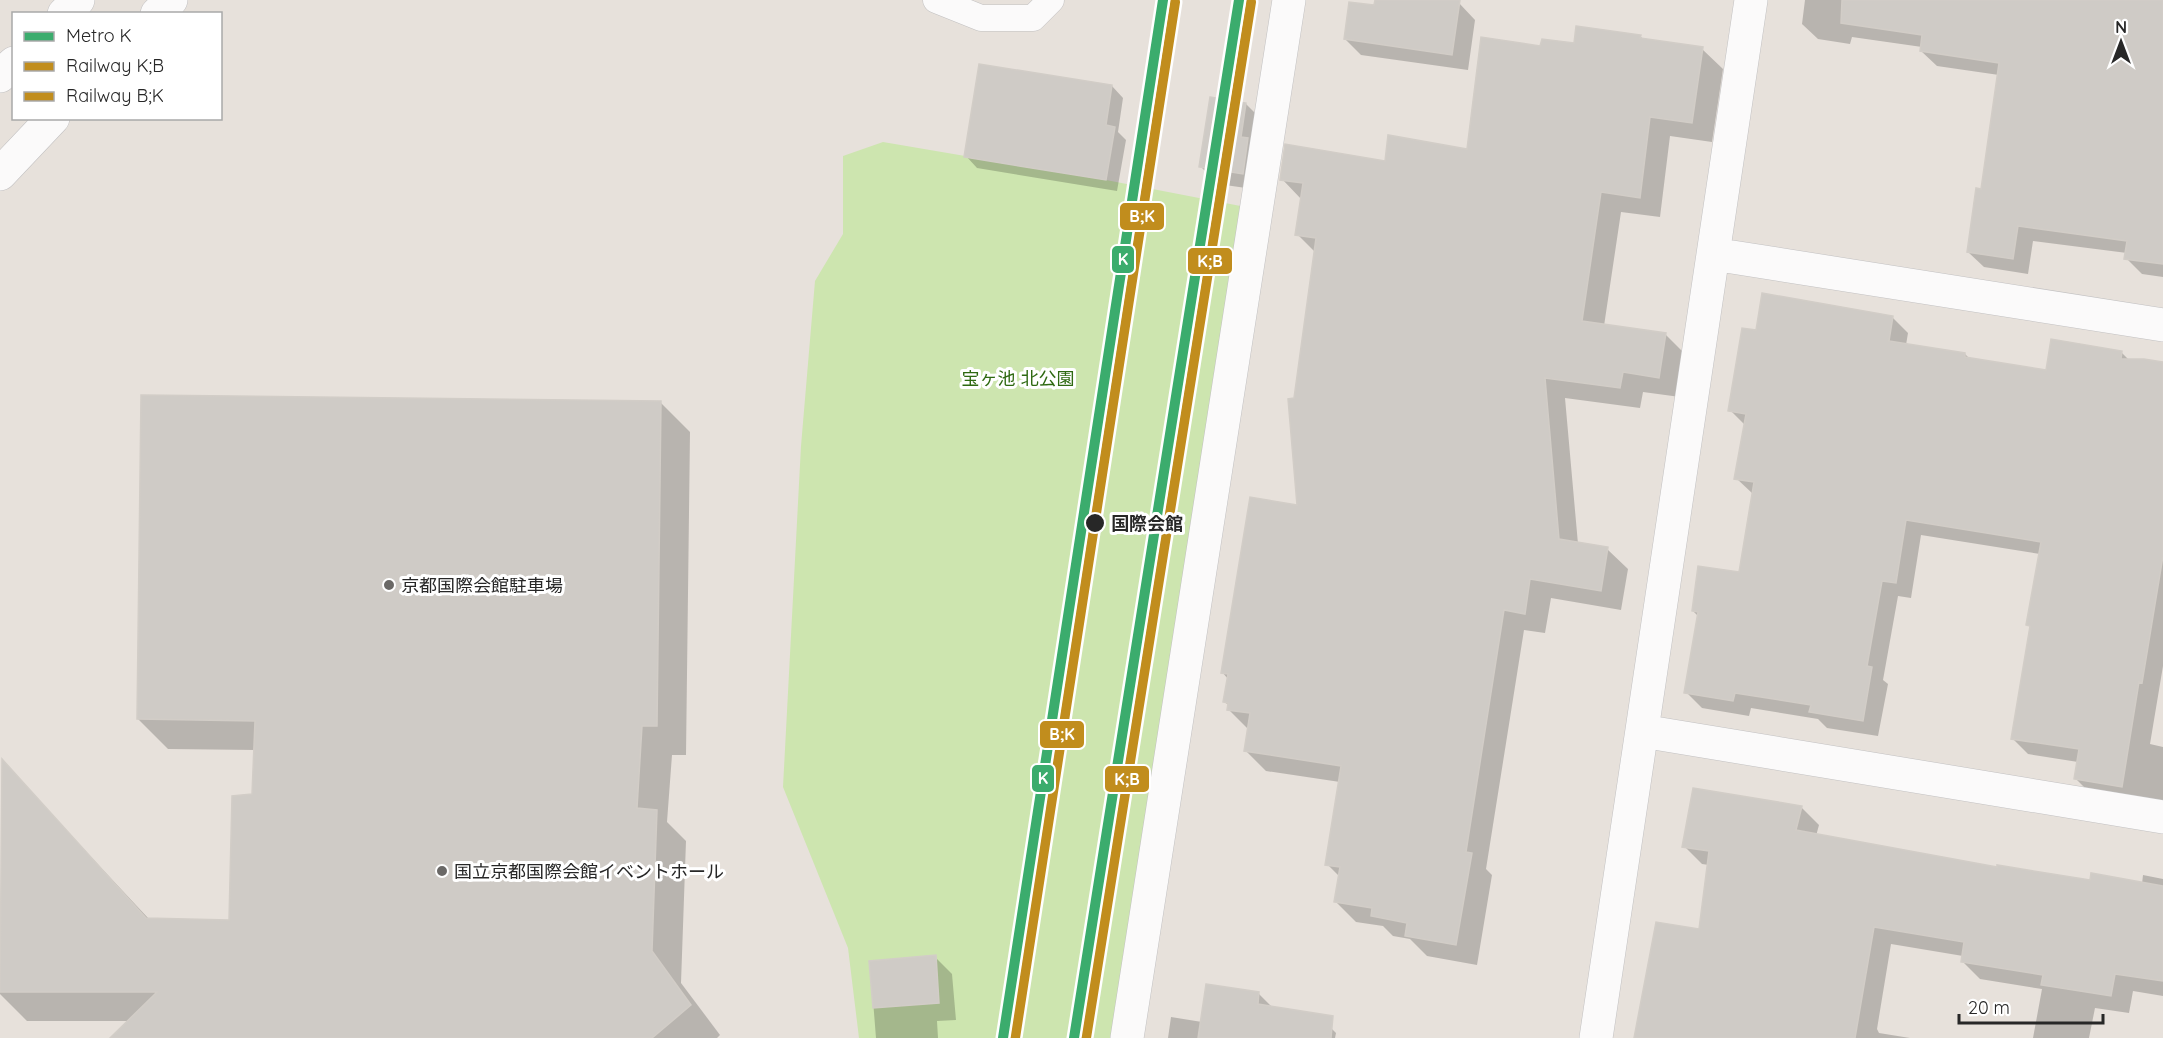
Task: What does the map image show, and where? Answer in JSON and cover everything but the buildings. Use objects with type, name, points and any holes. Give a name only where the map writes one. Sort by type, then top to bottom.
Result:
[{"type":"street","points":[[66,12],[78,0]]},
{"type":"street","points":[[160,12],[171,0]]},
{"type":"street","points":[[1127,1038],[1289,0]]},
{"type":"street","points":[[1596,1038],[1751,0]]},
{"type":"street","points":[[0,76],[12,65]]},
{"type":"street","points":[[0,174],[51,120]]},
{"type":"street","points":[[1713,254],[2163,325]]},
{"type":"street","points":[[1642,731],[2163,817]]},
{"type":"lane","points":[[936,0],[981,18],[1033,18],[1050,0]]},
{"type":"green space","name":"宝ヶ池 北公園","points":[[883,142],[1106,180],[1256,209],[1127,1038],[859,1038],[848,948],[783,787],[801,446],[815,281],[843,234],[843,156]]},
{"type":"metro line","name":"K","points":[[1003,1038],[1163,0]]},
{"type":"metro line","name":"K","points":[[1074,1038],[1239,0]]},
{"type":"rail line","name":"B;K","points":[[1015,1038],[1175,2]]},
{"type":"rail line","name":"K;B","points":[[1086,1038],[1251,2]]},
{"type":"place","name":"国際会館","points":[[1095,523]]},
{"type":"place","name":"京都国際会館駐車場","points":[[389,585]]},
{"type":"place","name":"国立京都国際会館イベントホール","points":[[442,871]]}]
